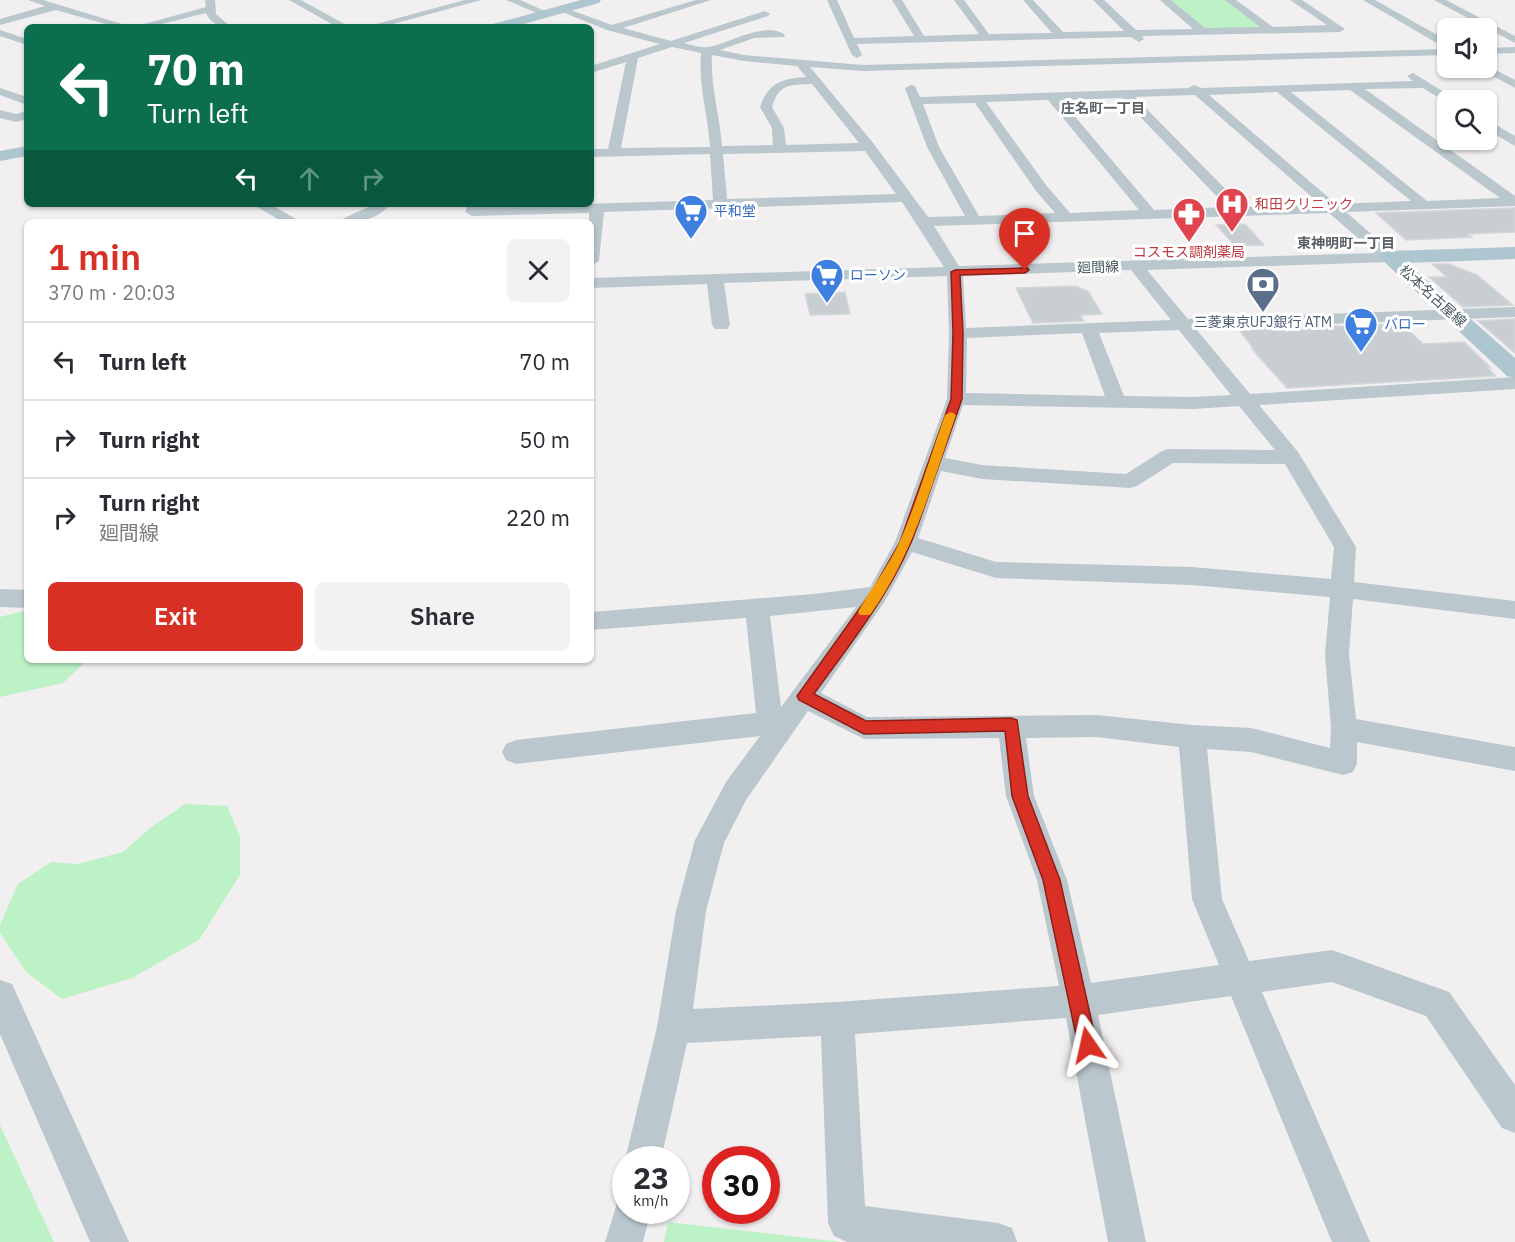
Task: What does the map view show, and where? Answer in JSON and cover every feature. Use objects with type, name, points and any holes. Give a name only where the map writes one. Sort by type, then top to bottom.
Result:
[{"type":"main road","points":[[509,24],[596,0]]},
{"type":"main road","points":[[0,156],[24,152]]},
{"type":"main road","name":"松本名古屋線","points":[[1389,257],[1515,253]]},
{"type":"main road","name":"松本名古屋線","points":[[1389,257],[1515,371]]},
{"type":"street","points":[[33,0],[116,24]]},
{"type":"street","points":[[294,0],[339,24]]},
{"type":"street","points":[[381,24],[476,0]]},
{"type":"street","points":[[515,0],[547,14]]},
{"type":"street","points":[[594,33],[706,0]]},
{"type":"street","points":[[832,0],[863,68]]},
{"type":"street","points":[[897,0],[921,39]]},
{"type":"street","points":[[959,0],[987,38]]},
{"type":"street","points":[[1028,0],[1061,36]]},
{"type":"street","points":[[1098,0],[1162,60],[1389,257]]},
{"type":"street","points":[[1165,0],[1203,32]]},
{"type":"street","points":[[1230,0],[1271,30]]},
{"type":"street","points":[[850,41],[1271,30],[1344,32],[1295,0]]},
{"type":"street","points":[[1368,0],[1437,40]]},
{"type":"street","points":[[1439,0],[1474,18]]},
{"type":"street","points":[[417,3],[435,10]]},
{"type":"street","points":[[148,24],[210,5],[211,15],[222,24]]},
{"type":"street","points":[[0,22],[54,7]]},
{"type":"street","points":[[562,10],[612,28],[671,44],[744,58],[781,47]]},
{"type":"street","points":[[594,69],[763,10],[781,47]]},
{"type":"street","points":[[1497,24],[1505,24]]},
{"type":"street","points":[[1497,30],[1515,40]]},
{"type":"street","points":[[0,33],[24,41]]},
{"type":"street","points":[[646,1146],[674,1027],[691,911],[710,840],[736,791],[775,727],[804,696],[877,595],[906,542],[956,399],[958,333],[955,272],[924,222],[869,147],[801,63],[781,47],[753,35],[707,51]]},
{"type":"street","points":[[1359,41],[1437,91]]},
{"type":"street","points":[[1497,51],[1515,50]]},
{"type":"street","points":[[707,51],[705,72],[714,118],[720,203]]},
{"type":"street","points":[[801,63],[863,68],[1437,52]]},
{"type":"street","points":[[614,153],[633,56]]},
{"type":"street","points":[[1311,56],[1515,202]]},
{"type":"street","points":[[903,67],[933,147],[975,220]]},
{"type":"street","points":[[1497,76],[1515,86]]},
{"type":"street","points":[[780,148],[778,128],[766,107],[774,87],[779,84],[814,80]]},
{"type":"street","points":[[916,101],[1425,84]]},
{"type":"street","points":[[1280,89],[1424,205]]},
{"type":"street","points":[[0,92],[24,100]]},
{"type":"street","points":[[1126,95],[1239,211]]},
{"type":"street","points":[[1052,97],[1150,214]]},
{"type":"street","points":[[978,99],[1041,188],[1066,217]]},
{"type":"street","points":[[0,114],[16,118],[24,116]]},
{"type":"street","points":[[1497,130],[1515,142]]},
{"type":"street","points":[[1500,132],[1515,131]]},
{"type":"street","points":[[594,153],[869,147]]},
{"type":"street","points":[[474,207],[472,212],[906,198]]},
{"type":"street","points":[[924,222],[1515,202]]},
{"type":"street","points":[[265,207],[288,219]]},
{"type":"street","points":[[354,219],[381,207]]},
{"type":"street","points":[[594,234],[597,207]]},
{"type":"street","name":"廻間線","points":[[594,283],[1389,257]]},
{"type":"street","points":[[804,696],[864,728],[1098,726],[1192,737],[1251,740],[1343,763],[1344,728],[1337,654],[1345,547],[1291,457],[1241,399],[1136,266]]},
{"type":"street","points":[[715,280],[721,325]]},
{"type":"street","points":[[958,333],[1515,312]]},
{"type":"street","points":[[1089,328],[1116,401]]},
{"type":"street","points":[[956,399],[1193,403],[1515,383]]},
{"type":"street","points":[[934,462],[982,472],[1130,481],[1169,456],[1291,457]]},
{"type":"street","points":[[906,542],[996,570],[1192,576],[1341,589],[1515,610]]},
{"type":"street","points":[[594,621],[757,608],[877,595]]},
{"type":"street","points":[[0,598],[24,599]]},
{"type":"street","points":[[757,608],[775,727]]},
{"type":"street","points":[[1011,725],[1020,796],[1052,880],[1079,1001],[1127,1242]]},
{"type":"street","points":[[516,752],[723,728],[775,727]]},
{"type":"street","points":[[1344,728],[1515,759]]},
{"type":"street","points":[[1192,737],[1207,899],[1351,1242]]},
{"type":"street","points":[[674,1027],[837,1019],[1079,1001],[1332,966],[1437,1004],[1515,1115]]},
{"type":"street","points":[[0,996],[110,1242]]},
{"type":"street","points":[[837,1019],[847,1223],[998,1242]]},
{"type":"street","points":[[624,1242],[628,1224]]},
{"type":"green space","points":[[1170,0],[1226,0],[1264,27],[1205,29]]},
{"type":"green space","points":[[24,611],[24,663],[84,663],[63,683],[0,697],[0,617]]},
{"type":"green space","points":[[185,804],[227,806],[240,836],[240,875],[199,940],[132,978],[62,999],[26,972],[0,933],[0,925],[18,884],[51,862],[78,864],[123,852],[150,828]]},
{"type":"green space","points":[[0,1125],[54,1242],[0,1242]]},
{"type":"green space","points":[[668,1224],[685,1224],[841,1242],[664,1242]]},
{"type":"building","points":[[1515,208],[1515,232],[1468,234],[1472,237],[1406,240],[1376,213]]},
{"type":"building","points":[[1245,224],[1264,245],[1235,246],[1216,225]]},
{"type":"building","points":[[1432,264],[1449,264],[1477,275],[1513,305],[1463,307],[1429,277],[1447,277]]},
{"type":"building","points":[[1075,286],[1088,291],[1102,314],[1080,315],[1084,321],[1033,323],[1016,288]]},
{"type":"building","name":"ローソン","points":[[845,292],[850,314],[810,315],[805,294]]},
{"type":"building","points":[[1515,319],[1515,353],[1478,321]]},
{"type":"building","name":"バロー","points":[[1402,324],[1423,344],[1464,342],[1491,368],[1488,368],[1496,376],[1287,388],[1252,349],[1254,349],[1239,330]]},
{"type":"slow traffic","points":[[865,612],[906,542],[951,415]]},
{"type":"place","name":"和田クリニック","points":[[1232,233]]},
{"type":"place","name":"平和堂","points":[[691,240]]},
{"type":"place","name":"コスモス調剤薬局","points":[[1189,243]]},
{"type":"place","name":"ローソン","points":[[827,304]]},
{"type":"place","name":"三菱東京UFJ銀行 ATM","points":[[1263,313]]},
{"type":"place","name":"バロー","points":[[1361,353]]},
{"type":"district","name":"庄名町一丁目","points":[[1103,108]]},
{"type":"district","name":"東神明町一丁目","points":[[1346,243]]},
{"type":"route","points":[[1025,270],[955,272],[958,333],[956,399],[906,542],[877,595],[804,696],[864,728],[1011,725],[1020,796],[1052,880],[1088,1045]]}]
